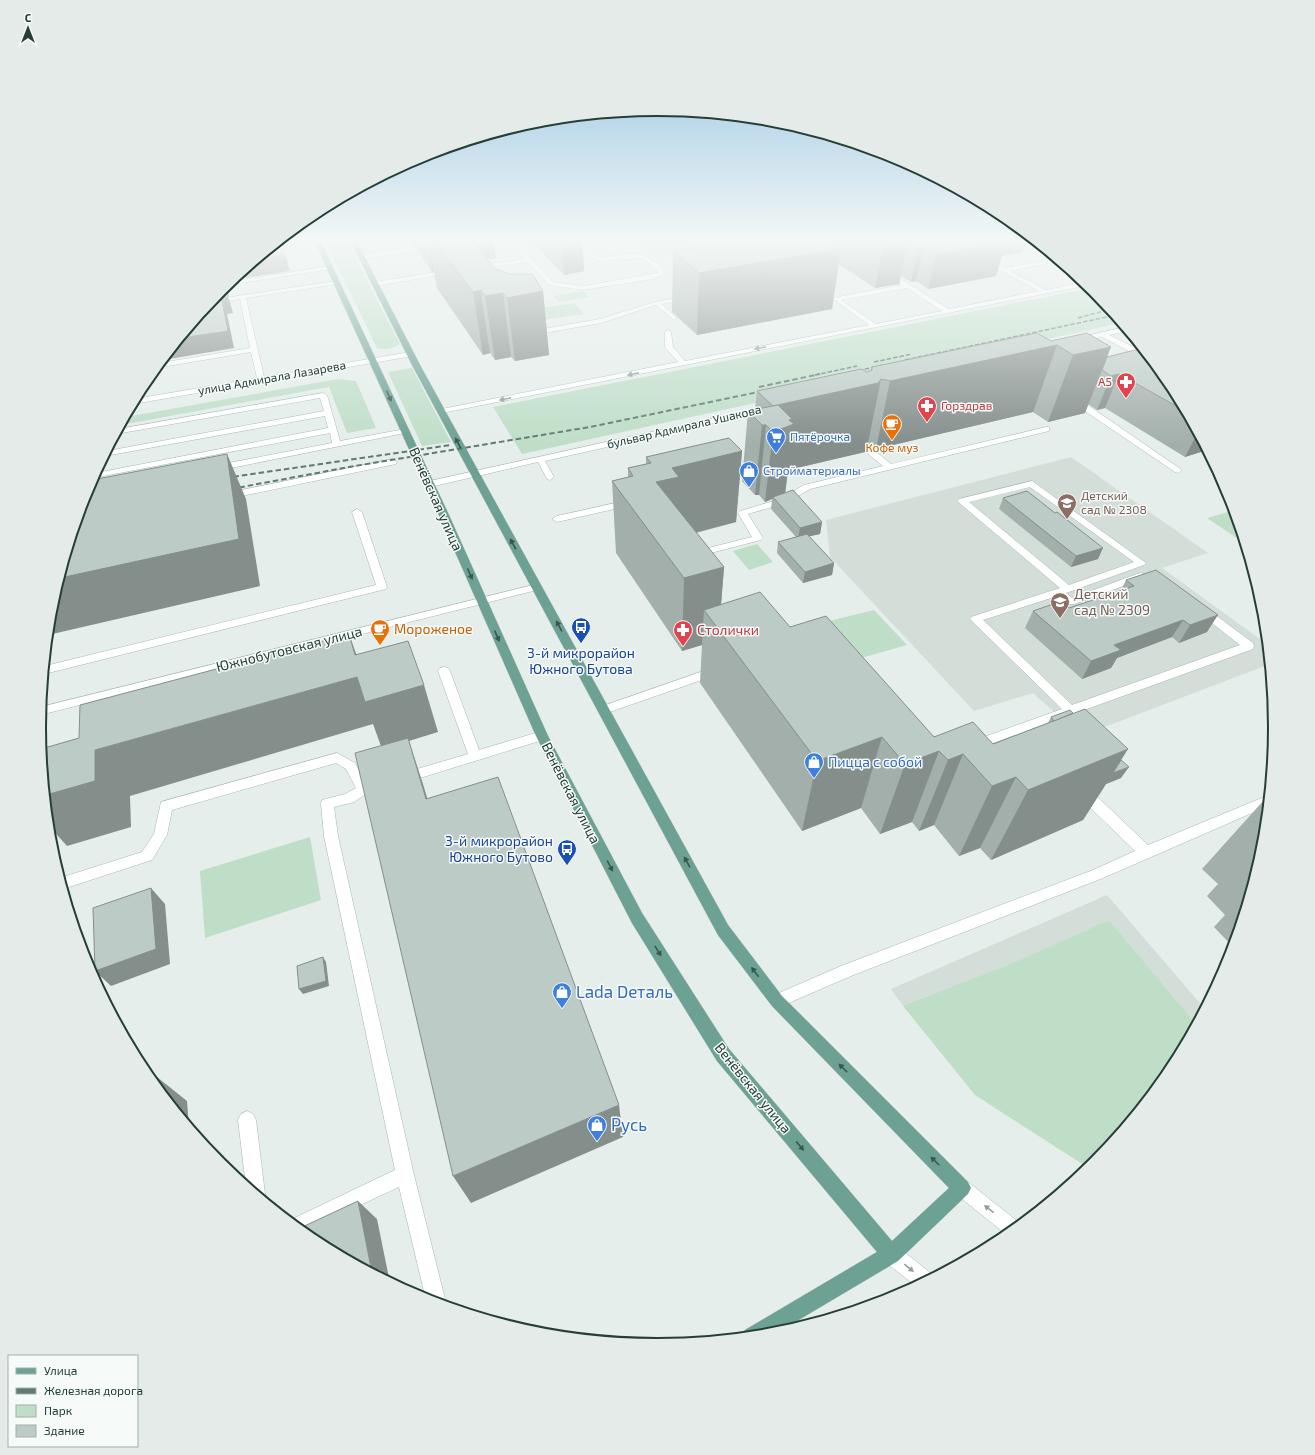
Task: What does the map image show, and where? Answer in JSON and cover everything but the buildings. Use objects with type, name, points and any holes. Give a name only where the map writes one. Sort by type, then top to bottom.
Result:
[{"type":"main road","name":"Венёвская улица","points":[[348,308],[430,484],[542,736],[637,918],[723,1055],[891,1254]]},
{"type":"main road","points":[[386,308],[723,930],[777,1001],[962,1188],[891,1254],[765,1329]]},
{"type":"street","points":[[245,308],[253,350],[261,380]]},
{"type":"street","points":[[525,333],[538,333],[601,321],[642,308]]},
{"type":"street","points":[[663,308],[674,318]]},
{"type":"street","points":[[851,308],[874,326]]},
{"type":"street","points":[[942,308],[947,311]]},
{"type":"street","points":[[442,412],[963,308]]},
{"type":"street","points":[[1068,342],[1122,330]]},
{"type":"street","points":[[668,332],[669,347],[684,364]]},
{"type":"street","points":[[1102,334],[1143,355]]},
{"type":"street","points":[[165,365],[253,350]]},
{"type":"street","name":"улица Адмирала Лазарева","points":[[141,401],[410,354]]},
{"type":"street","points":[[123,431],[323,395],[337,444]]},
{"type":"street","points":[[1068,396],[1178,470]]},
{"type":"street","name":"бульвар Адмирала Ушакова","points":[[430,484],[770,408]]},
{"type":"street","points":[[111,453],[328,413]]},
{"type":"street","points":[[684,557],[758,538],[741,511],[783,500],[807,487],[888,466],[1046,429]]},
{"type":"street","points":[[101,475],[332,430]]},
{"type":"street","points":[[208,470],[405,431]]},
{"type":"street","points":[[870,451],[888,466]]},
{"type":"street","points":[[540,459],[550,477]]},
{"type":"street","points":[[215,499],[393,462]]},
{"type":"street","points":[[1071,711],[975,619],[1064,591],[1141,563],[1032,484],[962,502],[1064,591],[1070,602],[1151,572]]},
{"type":"street","points":[[556,519],[639,500]]},
{"type":"street","points":[[49,669],[382,587],[358,512]]},
{"type":"street","name":"Южнобутовская улица","points":[[46,710],[537,587]]},
{"type":"street","points":[[965,748],[1249,646],[1194,604]]},
{"type":"street","points":[[604,710],[723,669]]},
{"type":"street","points":[[444,671],[475,756]]},
{"type":"street","points":[[1017,730],[1040,752]]},
{"type":"street","points":[[434,1296],[404,1175],[331,836],[327,804],[349,798],[363,790],[542,736]]},
{"type":"street","points":[[66,882],[146,856],[160,835],[166,806],[337,758],[351,766],[363,790]]},
{"type":"street","points":[[1075,785],[1146,852]]},
{"type":"street","points":[[777,1001],[846,971],[1098,874],[1265,802]]},
{"type":"street","points":[[247,1120],[255,1188]]},
{"type":"street","points":[[300,1223],[404,1175]]},
{"type":"street","points":[[962,1188],[1011,1227]]},
{"type":"street","name":"Венёвская улица","points":[[891,1254],[922,1279]]},
{"type":"shaded area","name":"Детский сад № 2309","points":[[1071,457],[1208,553],[1162,568],[1263,641],[1266,666],[1081,736],[1033,693],[974,711],[830,557],[826,520]]},
{"type":"shaded area","points":[[1107,895],[1202,1005],[1194,1021],[1109,920],[1017,961],[903,1006],[891,989]]},
{"type":"green space","points":[[358,308],[381,308],[400,344],[389,349],[377,348]]},
{"type":"green space","points":[[542,308],[579,308],[583,314],[535,321],[528,310]]},
{"type":"green space","points":[[992,308],[1102,308],[1117,324],[522,454],[493,407]]},
{"type":"green space","points":[[412,368],[451,442],[422,446],[388,372]]},
{"type":"green space","points":[[338,379],[356,381],[376,428],[347,433],[329,387],[127,424],[132,416]]},
{"type":"green space","points":[[1229,512],[1240,540],[1207,518]]},
{"type":"green space","points":[[757,544],[773,562],[749,570],[733,551]]},
{"type":"green space","points":[[874,610],[907,645],[840,664],[808,626]]},
{"type":"green space","points":[[310,837],[321,900],[205,938],[200,871]]},
{"type":"green space","points":[[1109,920],[1194,1021],[1166,1067],[1143,1100],[1117,1131],[1084,1165],[975,1095],[903,1006],[1017,961]]},
{"type":"railway","points":[[1078,318],[1105,311]]},
{"type":"railway","points":[[905,360],[1110,316]]},
{"type":"railway","points":[[874,362],[912,354]]},
{"type":"railway","points":[[852,372],[883,365]]},
{"type":"railway","points":[[815,375],[857,366]]},
{"type":"railway","points":[[759,387],[820,374]]},
{"type":"railway","points":[[231,489],[349,467],[590,427],[768,390]]},
{"type":"railway","points":[[225,478],[451,445]]},
{"type":"place","name":"А5","points":[[1126,399]]},
{"type":"place","name":"Горздрав","points":[[927,423]]},
{"type":"place","name":"Кофе муз","points":[[892,441]]},
{"type":"place","name":"Пятёрочка","points":[[776,454]]},
{"type":"place","name":"Стройматериалы","points":[[749,488]]},
{"type":"place","name":"Детский сад № 2308","points":[[1067,520]]},
{"type":"place","name":"Детский сад № 2309","points":[[1060,619]]},
{"type":"place","name":"3-й микрорайон Южного Бутова","points":[[581,644]]},
{"type":"place","name":"Мороженое","points":[[380,646]]},
{"type":"place","name":"Столички","points":[[683,647]]},
{"type":"place","name":"Пицца с собой","points":[[814,779]]},
{"type":"place","name":"3-й микрорайон Южного Бутово","points":[[567,866]]},
{"type":"place","name":"Lada Dеталь","points":[[562,1009]]},
{"type":"place","name":"Русь","points":[[597,1142]]}]
